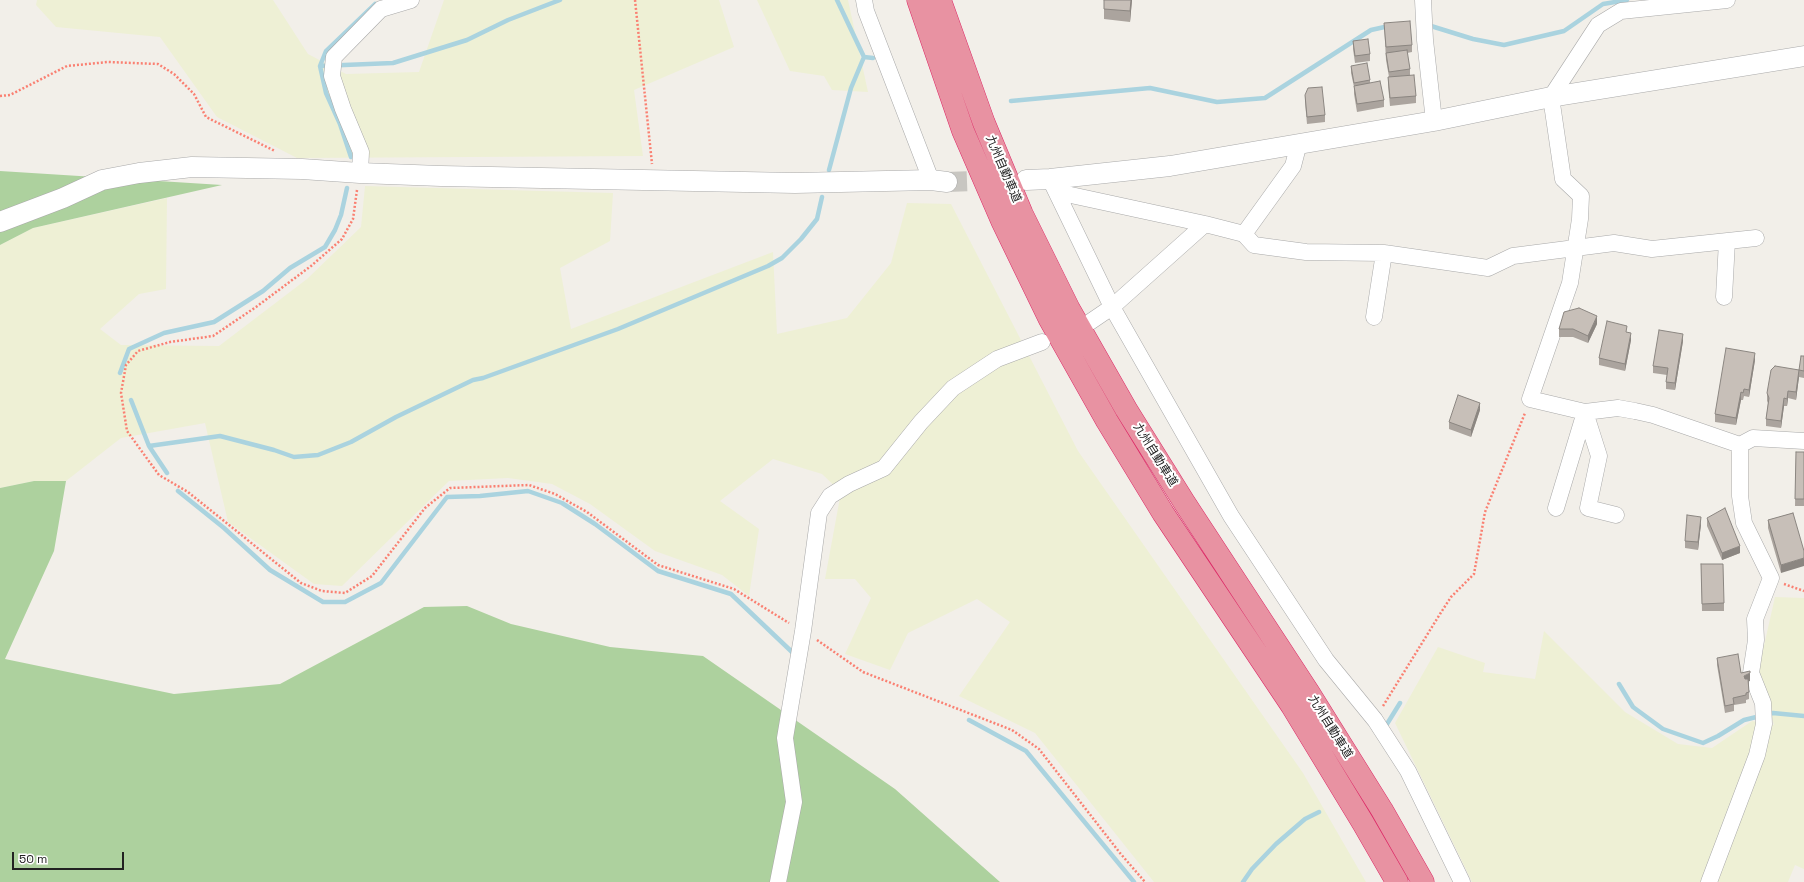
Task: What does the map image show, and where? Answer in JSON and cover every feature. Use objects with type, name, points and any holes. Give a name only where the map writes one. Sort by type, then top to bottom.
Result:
[{"type":"highway","name":"九州自動車道","points":[[918,0],[963,131],[1002,221],[1049,318],[1107,421],[1159,506],[1292,706],[1363,823],[1396,882]]},
{"type":"highway","name":"九州自動車道","points":[[940,0],[984,123],[1022,214],[1069,309],[1126,409],[1184,502],[1313,700],[1382,810],[1423,882]]},
{"type":"street","points":[[360,174],[361,152],[343,109],[332,76],[334,58],[381,9],[411,0]]},
{"type":"street","points":[[0,222],[63,198],[102,180],[192,167],[318,170],[360,174],[795,183],[939,181],[866,11],[864,0]]},
{"type":"street","points":[[1423,0],[1425,40],[1434,121]]},
{"type":"street","points":[[1727,0],[1621,11],[1598,25],[1551,97],[1563,179],[1581,196],[1580,219],[1574,249],[1570,283],[1530,399],[1585,412],[1618,408],[1635,411],[1653,415],[1740,445],[1753,438],[1804,441]]},
{"type":"street","points":[[1053,185],[1434,121],[1551,97],[1804,56]]},
{"type":"street","points":[[1244,234],[1293,166],[1299,143]]},
{"type":"street","points":[[1026,180],[1053,185],[1244,234],[1254,245],[1306,252],[1384,253],[1488,268],[1513,256],[1614,243],[1652,249],[1756,238]]},
{"type":"street","points":[[1053,185],[1112,307],[1231,516],[1326,660],[1375,720],[1408,771],[1462,882]]},
{"type":"street","points":[[1090,322],[1112,307],[1205,224]]},
{"type":"street","points":[[1724,297],[1727,241]]},
{"type":"street","points":[[1374,318],[1384,253]]},
{"type":"street","points":[[778,882],[794,802],[785,738],[803,631],[819,513],[830,496],[849,484],[884,468],[921,422],[953,388],[997,359],[1042,342]]},
{"type":"street","points":[[1556,508],[1585,412]]},
{"type":"street","points":[[1585,412],[1599,456],[1588,508],[1616,515]]},
{"type":"street","points":[[1709,882],[1757,755],[1764,724],[1763,703],[1751,674],[1756,640],[1755,619],[1771,578],[1744,523],[1740,496],[1740,445]]},
{"type":"path","points":[[635,0],[654,180]]},
{"type":"path","points":[[0,96],[10,95],[67,66],[108,62],[158,64],[174,74],[194,94],[206,117],[279,154]]},
{"type":"path","points":[[360,174],[353,219],[342,239],[311,266],[256,307],[213,336],[170,342],[138,351],[126,365],[121,393],[127,431],[159,475],[188,492],[301,583],[322,591],[345,594],[372,576],[425,508],[450,488],[529,485],[556,494],[587,512],[658,565],[734,589],[803,631],[863,672],[1012,730],[1039,749],[1120,853],[1145,882]]},
{"type":"path","points":[[1375,720],[1451,597],[1474,574],[1485,512],[1530,399]]},
{"type":"path","points":[[1771,578],[1804,591]]},
{"type":"green space","points":[[37,0],[273,0],[308,54],[346,74],[419,72],[444,0],[719,0],[734,47],[634,90],[643,156],[297,158],[217,117],[160,37],[56,27],[36,5]]},
{"type":"green space","points":[[757,0],[848,0],[868,92],[832,90],[824,76],[790,71]]},
{"type":"green space","points":[[0,171],[222,185],[33,228],[0,245]]},
{"type":"green space","points":[[365,186],[613,193],[610,241],[560,268],[571,329],[773,252],[777,334],[847,318],[891,263],[907,203],[951,204],[1078,451],[1303,773],[1366,882],[1154,882],[1035,733],[959,696],[1010,622],[977,599],[908,633],[890,670],[845,654],[871,598],[855,579],[825,579],[841,492],[822,474],[773,459],[720,501],[759,529],[749,596],[722,575],[655,551],[590,504],[552,484],[508,478],[449,481],[342,586],[314,584],[228,522],[205,423],[121,438],[66,481],[34,481],[0,488],[0,245],[33,228],[167,198],[166,289],[139,294],[100,329],[121,345],[219,346],[307,279],[361,227]]},
{"type":"green space","points":[[34,481],[66,481],[54,551],[5,659],[174,694],[280,684],[424,607],[467,606],[511,624],[610,647],[703,656],[895,789],[1000,882],[0,882],[0,488]]},
{"type":"green space","points":[[1775,597],[1804,598],[1804,869],[1795,865],[1788,882],[1472,882],[1395,723],[1438,647],[1485,663],[1483,672],[1535,679],[1544,631],[1625,712],[1678,744],[1712,748],[1752,721],[1774,725],[1758,672]]},
{"type":"building","points":[[1104,0],[1131,0],[1130,11],[1104,9]]},
{"type":"building","points":[[1410,21],[1412,45],[1386,47],[1384,23]]},
{"type":"building","points":[[1368,39],[1370,54],[1355,56],[1353,41]]},
{"type":"building","points":[[1407,50],[1410,69],[1389,72],[1386,53]]},
{"type":"building","points":[[1367,63],[1370,80],[1354,83],[1351,66]]},
{"type":"building","points":[[1414,75],[1416,96],[1390,98],[1388,77]]},
{"type":"building","points":[[1380,81],[1384,100],[1357,104],[1354,86]]},
{"type":"building","points":[[1322,87],[1325,115],[1307,117],[1305,95],[1308,88]]},
{"type":"building","points":[[1579,308],[1597,316],[1588,336],[1573,329],[1559,329],[1564,312]]},
{"type":"building","points":[[1607,321],[1627,326],[1626,332],[1631,333],[1625,364],[1599,358]]},
{"type":"building","points":[[1659,330],[1683,334],[1675,383],[1666,382],[1668,368],[1653,366]]},
{"type":"building","points":[[1726,348],[1755,353],[1749,390],[1744,389],[1743,393],[1741,392],[1736,418],[1715,414]]},
{"type":"building","points":[[1801,356],[1804,356],[1804,371],[1799,370]]},
{"type":"building","points":[[1775,366],[1799,370],[1796,392],[1788,391],[1787,399],[1784,398],[1781,421],[1766,419],[1769,398],[1767,393],[1771,370]]},
{"type":"building","points":[[1458,395],[1480,403],[1471,430],[1449,422]]},
{"type":"building","points":[[1796,452],[1804,452],[1804,499],[1795,499]]},
{"type":"building","points":[[1725,508],[1740,546],[1722,553],[1707,518]]},
{"type":"building","points":[[1793,513],[1804,551],[1804,558],[1781,565],[1768,520]]},
{"type":"building","points":[[1687,515],[1701,517],[1698,542],[1685,541]]},
{"type":"building","points":[[1701,564],[1723,564],[1724,603],[1702,604]]},
{"type":"building","points":[[1738,654],[1741,673],[1750,671],[1750,673],[1744,676],[1745,679],[1748,679],[1749,692],[1746,693],[1746,695],[1733,698],[1734,704],[1725,706],[1717,658]]},
{"type":"waterway","points":[[320,66],[393,63],[467,40],[508,20],[560,0]]},
{"type":"waterway","points":[[829,170],[851,88],[864,57],[837,0]]},
{"type":"waterway","points":[[1431,26],[1473,39],[1504,45],[1564,31],[1603,4],[1627,0]]},
{"type":"waterway","points":[[351,157],[340,124],[326,93],[320,66],[326,51],[375,4]]},
{"type":"waterway","points":[[1011,101],[1150,88],[1217,102],[1265,98],[1371,30],[1389,26]]},
{"type":"waterway","points":[[864,57],[873,58]]},
{"type":"waterway","points":[[120,373],[129,349],[164,333],[214,322],[263,291],[290,268],[325,247],[335,230],[341,215],[347,188]]},
{"type":"waterway","points":[[149,446],[220,436],[274,450],[294,457],[318,455],[351,442],[396,417],[473,380],[483,378],[618,329],[768,266],[782,258],[801,239],[817,219],[822,197]]},
{"type":"waterway","points":[[131,400],[149,446],[167,473]]},
{"type":"waterway","points":[[178,491],[224,528],[270,570],[323,602],[345,602],[381,583],[447,497],[480,496],[528,491],[562,503],[595,524],[658,571],[731,594],[792,652]]},
{"type":"waterway","points":[[1619,684],[1633,707],[1663,729],[1703,743],[1718,736],[1744,720],[1773,713],[1804,716]]},
{"type":"waterway","points":[[1387,724],[1400,703]]},
{"type":"waterway","points":[[969,720],[1026,751],[1134,882]]},
{"type":"waterway","points":[[1243,882],[1252,869],[1276,844],[1305,819],[1319,812]]},
{"type":"tunnel","points":[[947,182],[999,180]]}]
